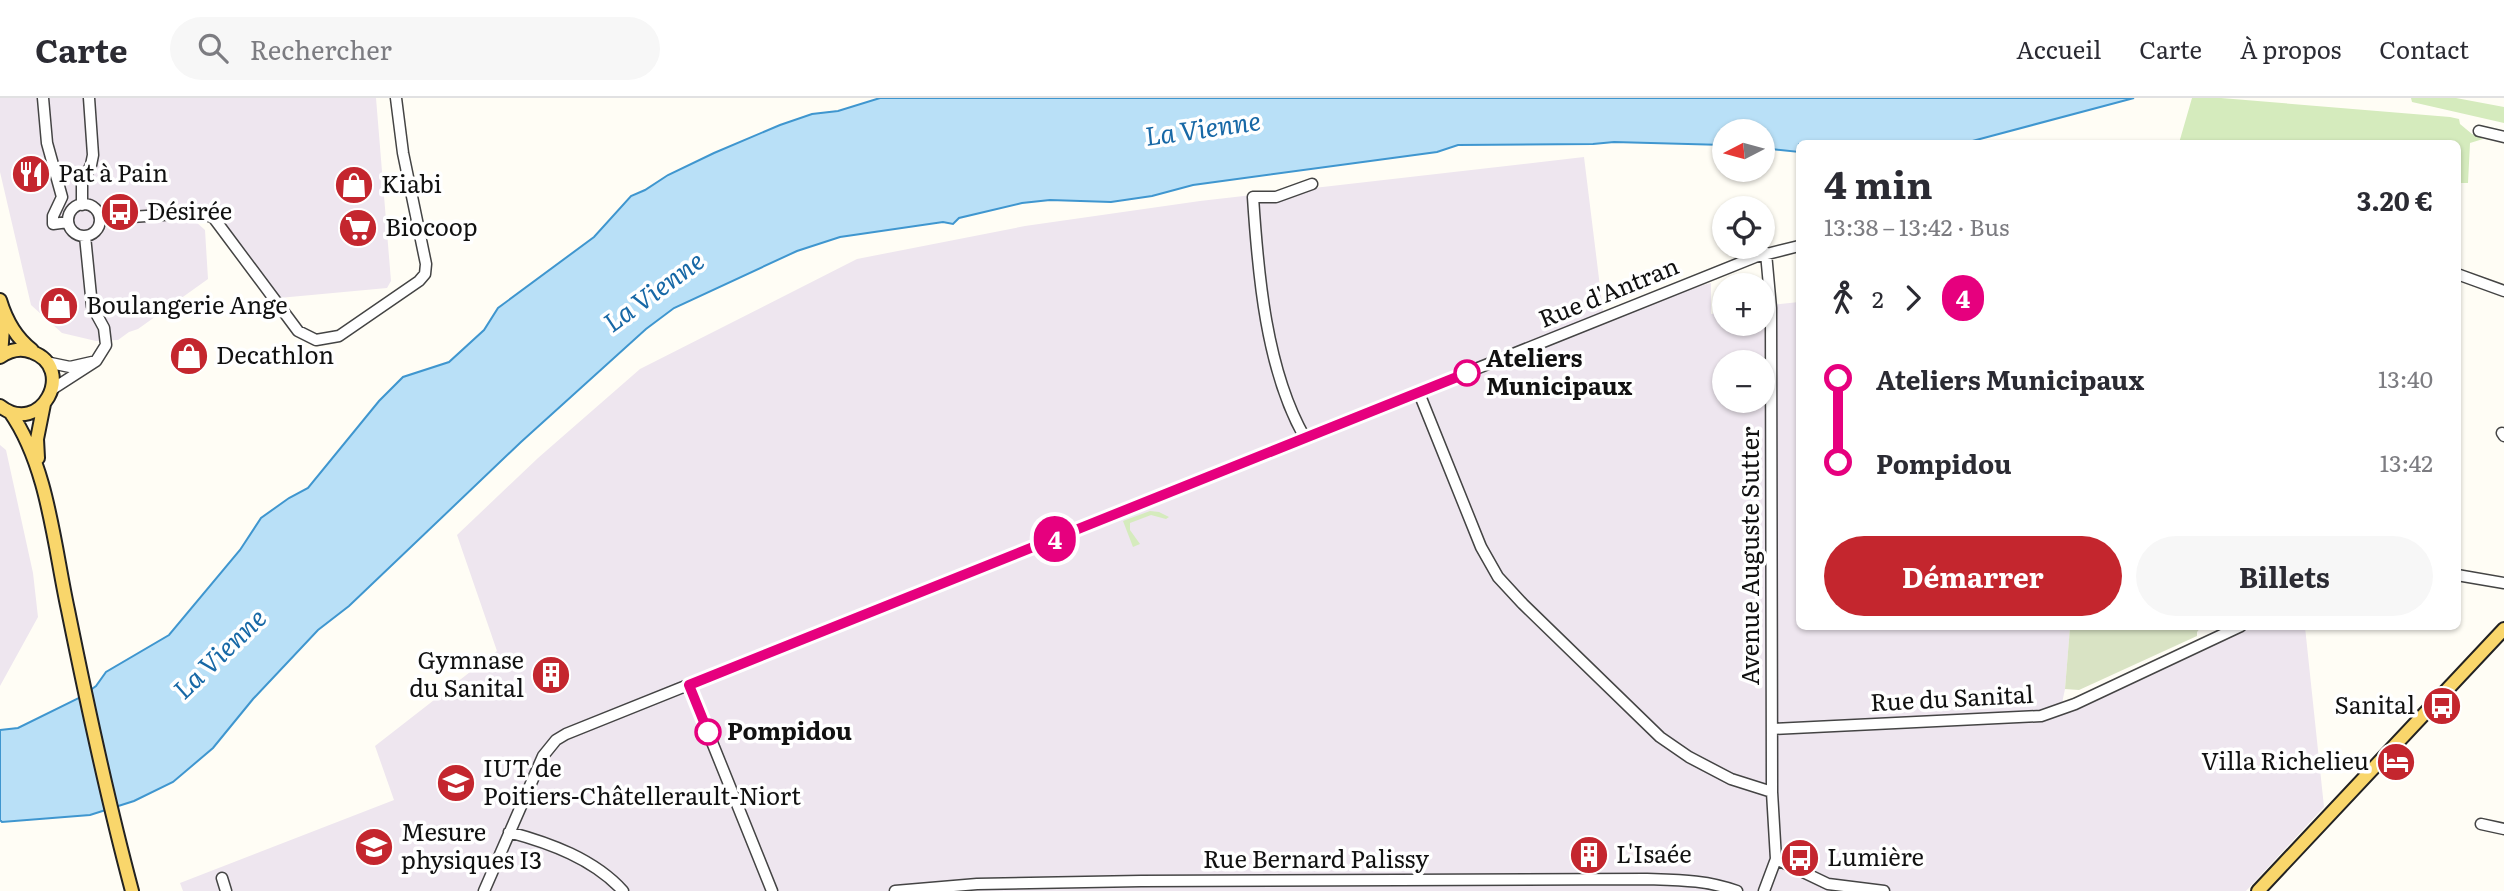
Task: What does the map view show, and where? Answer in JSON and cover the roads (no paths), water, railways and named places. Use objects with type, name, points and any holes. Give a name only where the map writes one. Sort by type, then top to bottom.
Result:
[{"type":"main road","points":[[0,300],[4,314],[17,337],[46,362],[52,373],[51,390],[44,404],[37,439],[39,472],[76,650],[132,891]]},
{"type":"main road","points":[[4,314],[1,357],[21,349],[35,353]]},
{"type":"main road","points":[[5,409],[28,413],[44,404]]},
{"type":"main road","points":[[5,409],[23,431],[39,472]]},
{"type":"main road","points":[[2258,891],[2504,629]]},
{"type":"street","points":[[43,98],[47,143],[62,197],[53,216],[53,224],[68,222]]},
{"type":"street","points":[[82,205],[82,183],[93,159],[89,98]]},
{"type":"street","points":[[100,219],[193,213],[213,217],[298,331],[316,340],[339,337],[419,281],[425,274],[426,264],[403,153],[396,98]]},
{"type":"street","points":[[2479,131],[2504,137]]},
{"type":"street","points":[[1305,438],[1292,410],[1274,354],[1258,261],[1253,197],[1276,197],[1312,184]]},
{"type":"street","points":[[82,205],[94,208],[100,219],[96,230],[85,236],[74,233],[68,222],[70,212],[82,205]]},
{"type":"street","points":[[51,390],[96,362],[104,351],[106,334],[92,306],[85,236]]},
{"type":"street","name":"Rue d'Antran","points":[[1775,251],[1796,247]]},
{"type":"street","name":"Rue d'Antran","points":[[484,891],[543,756],[556,740],[1751,259]]},
{"type":"street","name":"Avenue Auguste Sutter","points":[[1767,259],[1771,308],[1772,792],[1776,859]]},
{"type":"street","points":[[2461,275],[2504,291]]},
{"type":"street","points":[[46,362],[69,367],[96,362]]},
{"type":"street","points":[[1419,393],[1481,547],[1498,577],[1660,737],[1689,757],[1731,779],[1772,792]]},
{"type":"street","points":[[2461,576],[2504,583]]},
{"type":"street","name":"Rue du Sanital","points":[[1772,729],[2040,716],[2076,704],[2233,630]]},
{"type":"street","points":[[689,685],[772,891]]},
{"type":"street","points":[[2481,824],[2504,829]]},
{"type":"street","points":[[509,832],[575,856],[598,869],[623,891]]},
{"type":"street","points":[[1764,891],[1776,859],[1828,884],[1884,891]]},
{"type":"street","points":[[222,878],[226,891]]},
{"type":"street","name":"Rue Bernard Palissy","points":[[895,891],[1008,883],[1275,886],[1693,880],[1737,891]]},
{"type":"water","name":"La Vienne","points":[[880,98],[2134,98],[1976,140],[1796,140],[1796,152],[1775,149],[1775,119],[1712,119],[1712,145],[1614,142],[1458,145],[1437,152],[1193,185],[1152,196],[1111,202],[1050,200],[1022,203],[959,218],[953,224],[943,222],[840,237],[797,251],[674,308],[646,329],[521,442],[349,606],[318,630],[253,699],[213,748],[173,782],[134,801],[90,815],[2,822],[0,820],[0,730],[18,728],[79,698],[96,686],[106,672],[169,635],[240,550],[261,518],[308,488],[379,401],[403,377],[449,362],[484,330],[498,308],[594,237],[631,196],[714,153],[812,114],[838,111]]},
{"type":"place","name":"Pat à Pain","points":[[31,174]]},
{"type":"place","name":"Kiabi","points":[[354,185]]},
{"type":"place","name":"Désirée","points":[[120,212]]},
{"type":"place","name":"Biocoop","points":[[358,228]]},
{"type":"place","name":"Boulangerie Ange","points":[[59,306]]},
{"type":"place","name":"Decathlon","points":[[189,356]]},
{"type":"place","name":"Ateliers Municipaux","points":[[1467,373]]},
{"type":"place","name":"Gymnase du Sanital","points":[[551,675]]},
{"type":"place","name":"Sanital","points":[[2442,706]]},
{"type":"place","name":"Pompidou","points":[[708,732]]},
{"type":"place","name":"Villa Richelieu","points":[[2396,762]]},
{"type":"place","name":"IUT de Poitiers-Châtellerault-Niort","points":[[456,783]]},
{"type":"place","name":"Mesure physiques I3","points":[[374,847]]},
{"type":"place","name":"L'Isaée","points":[[1589,855]]},
{"type":"place","name":"Lumière","points":[[1800,858]]}]
